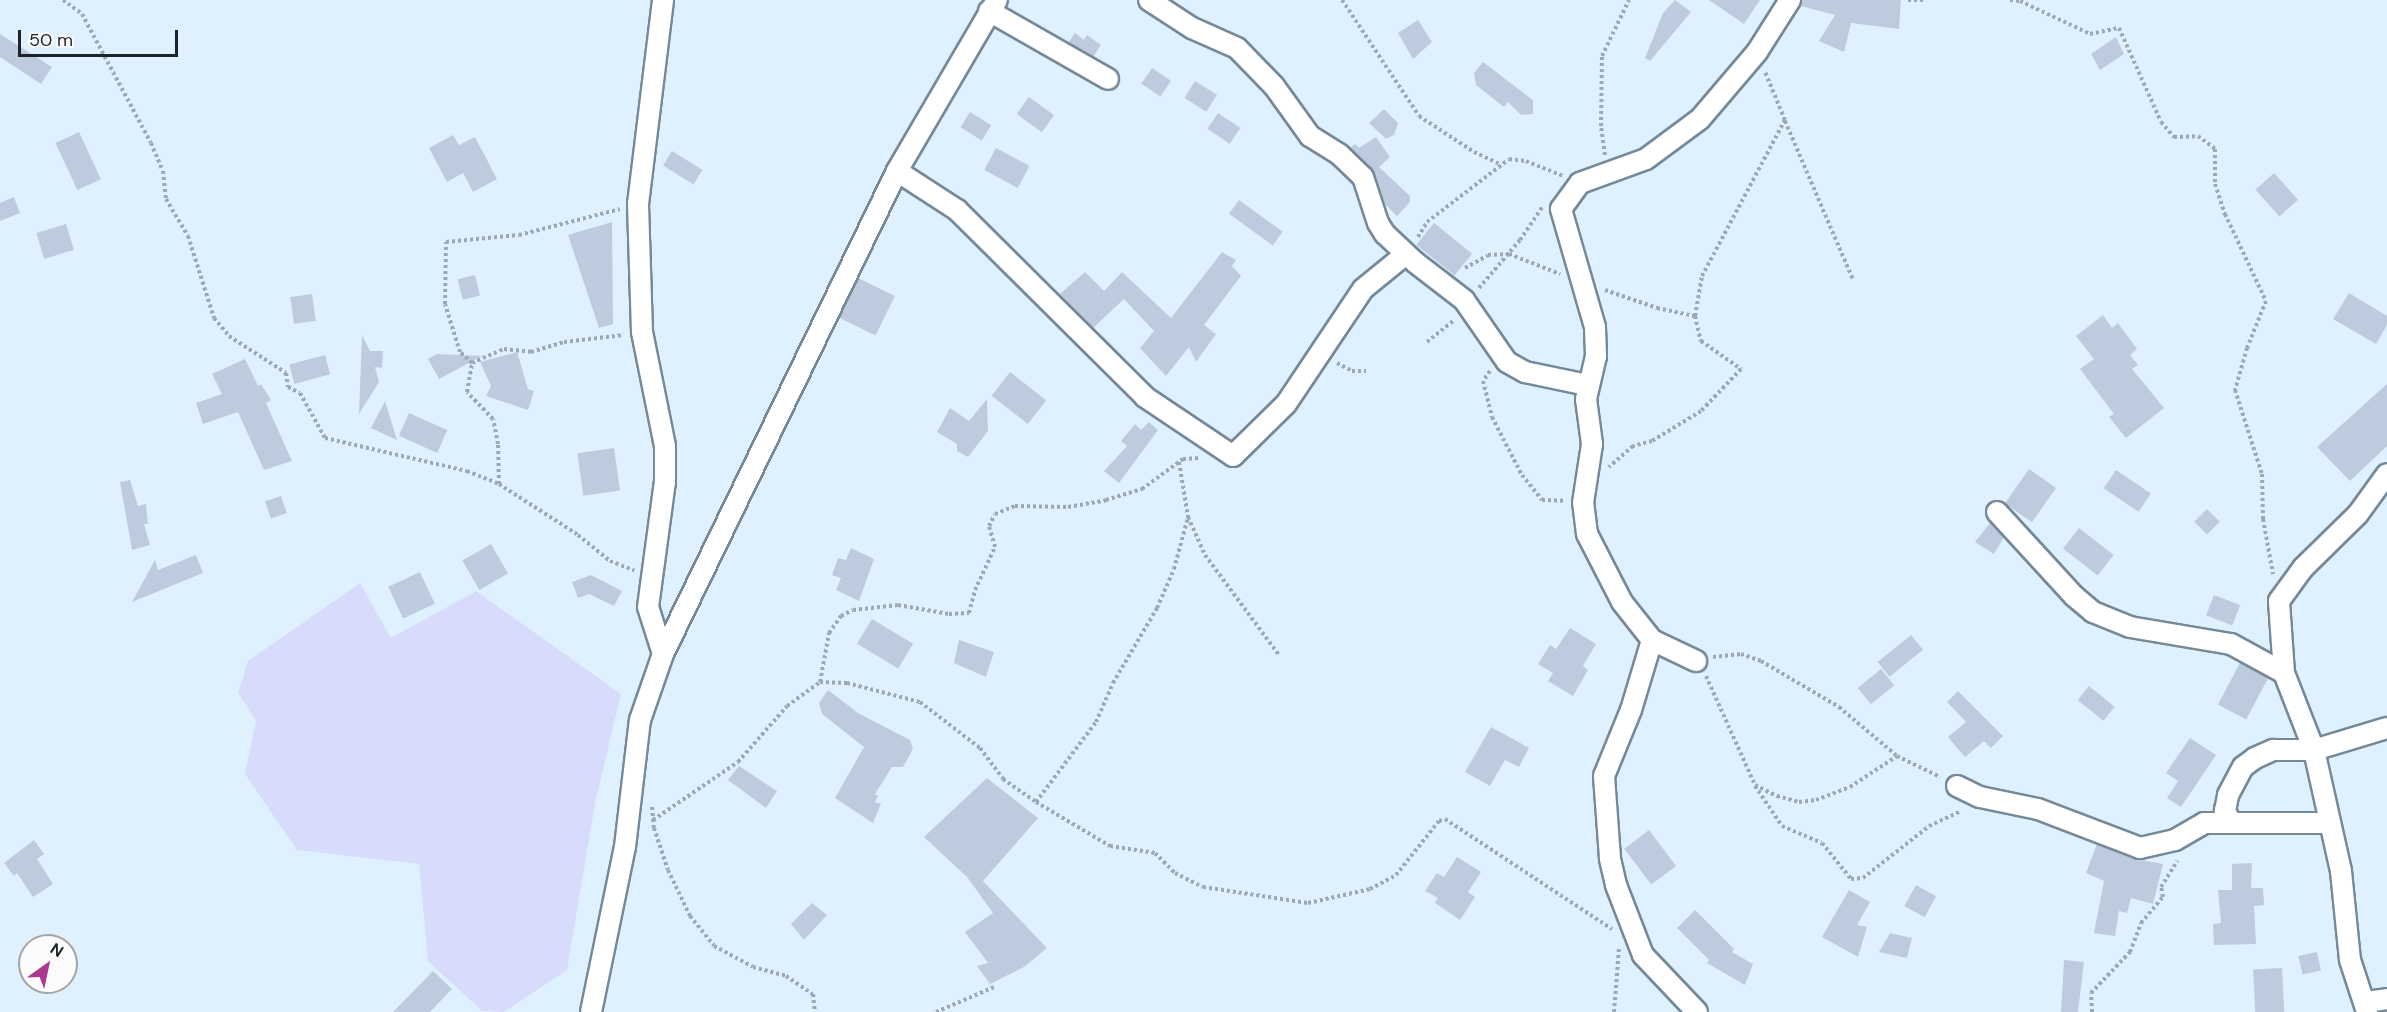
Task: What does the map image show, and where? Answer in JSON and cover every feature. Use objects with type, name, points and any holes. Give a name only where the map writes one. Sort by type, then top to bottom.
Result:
[{"type":"street","points":[[663,0],[638,204],[642,333],[665,446],[665,482],[648,607],[663,654]]},
{"type":"street","points":[[1149,0],[1192,28],[1237,48],[1274,86],[1310,136],[1339,154],[1363,177],[1378,223],[1406,254],[1468,305],[1499,354],[1525,372],[1587,385]]},
{"type":"street","points":[[1696,661],[1652,640],[1622,602],[1591,547],[1583,503],[1592,444],[1587,385],[1596,356],[1594,327],[1585,288],[1561,209],[1580,183],[1652,156],[1687,130],[1748,62],[1790,0]]},
{"type":"street","points":[[591,1012],[625,847],[640,720],[663,654],[897,171],[993,6],[1108,80]]},
{"type":"street","points":[[897,171],[957,210],[1145,397],[1233,456],[1276,417],[1363,289],[1406,254]]},
{"type":"street","points":[[2387,474],[2365,505],[2303,568],[2279,601],[2284,673],[2314,750],[2341,871],[2350,960],[2366,1007],[2387,999]]},
{"type":"street","points":[[1997,512],[2074,596],[2093,612],[2130,627],[2231,644],[2284,673]]},
{"type":"street","points":[[1652,640],[1631,710],[1604,777],[1610,858],[1628,938],[1653,969],[1697,1012]]},
{"type":"street","points":[[2230,822],[2225,811],[2228,795],[2249,762],[2274,750],[2314,750],[2387,728]]},
{"type":"street","points":[[1957,786],[1980,797],[2038,809],[2140,848],[2168,843],[2204,823],[2329,823]]},
{"type":"path","points":[[63,0],[82,14],[151,143],[163,171],[166,199],[188,236],[203,279],[205,297],[229,336],[286,374],[288,387],[300,393],[326,438],[467,471],[499,484],[578,535],[610,561],[651,577]]},
{"type":"path","points":[[1342,0],[1419,116],[1474,152],[1500,164]]},
{"type":"path","points":[[1608,173],[1601,126],[1602,56],[1629,0]]},
{"type":"path","points":[[1908,0],[1923,0]]},
{"type":"path","points":[[2010,0],[2020,1],[2090,34],[2119,28],[2162,122],[2174,137],[2198,136],[2215,149],[2215,184],[2225,214],[2266,301],[2247,348],[2235,390],[2262,474],[2263,519],[2279,601]]},
{"type":"path","points":[[1748,62],[1765,72],[1853,280]]},
{"type":"path","points":[[1587,479],[1619,461],[1633,446],[1652,441],[1693,418],[1741,369],[1701,341],[1695,316],[1702,276],[1785,120]]},
{"type":"path","points":[[1406,254],[1427,222],[1471,192],[1500,164],[1509,159],[1526,161],[1580,183]]},
{"type":"path","points":[[472,363],[460,352],[445,304],[446,242],[519,235],[638,204]]},
{"type":"path","points":[[1427,342],[1468,305],[1493,268],[1509,254],[1542,207],[1561,209]]},
{"type":"path","points":[[1465,268],[1488,255],[1509,254],[1572,278],[1585,288],[1616,291],[1657,308],[1695,316]]},
{"type":"path","points":[[472,363],[504,349],[531,352],[564,342],[642,333]]},
{"type":"path","points":[[1323,351],[1343,367],[1366,371]]},
{"type":"path","points":[[1499,354],[1484,381],[1492,417],[1522,475],[1542,500],[1583,503]]},
{"type":"path","points":[[472,363],[467,392],[493,420],[499,484]]},
{"type":"path","points":[[820,682],[829,633],[841,616],[853,610],[898,605],[949,614],[969,613],[975,590],[995,547],[989,526],[995,514],[1015,506],[1068,507],[1129,493],[1142,489],[1179,462],[1233,456]]},
{"type":"path","points":[[1179,462],[1188,517],[1216,572],[1279,655]]},
{"type":"path","points":[[1036,802],[1096,722],[1113,683],[1157,608],[1174,569],[1188,517]]},
{"type":"path","points":[[1957,786],[1898,756],[1839,707],[1761,661],[1741,654],[1696,661],[1755,785],[1782,826],[1822,843],[1851,879],[1863,878],[1929,826],[1971,806],[1980,797]]},
{"type":"path","points":[[653,820],[738,762],[787,706],[820,682],[847,683],[920,702],[980,748],[1003,779],[1036,802],[1110,846],[1155,853],[1175,873],[1203,887],[1308,903],[1387,882],[1439,821],[1445,819],[1628,938],[1614,1012]]},
{"type":"path","points":[[1755,785],[1777,796],[1808,802],[1850,787],[1898,756]]},
{"type":"path","points":[[651,804],[653,820],[668,870],[690,916],[714,946],[753,967],[786,975],[813,994],[815,1012]]},
{"type":"path","points":[[2092,1012],[2091,993],[2130,952],[2141,923],[2163,897]]},
{"type":"path","points":[[936,1012],[994,987]]},
{"type":"shaded area","points":[[360,583],[391,638],[476,591],[621,694],[596,799],[567,970],[504,1012],[482,1011],[428,961],[419,864],[297,850],[245,774],[256,721],[238,693],[248,661]]},
{"type":"building","points":[[1675,0],[1691,12],[1650,61],[1645,58],[1663,13]]},
{"type":"building","points":[[1709,0],[1760,0],[1744,24]]},
{"type":"building","points":[[1802,0],[1901,0],[1899,29],[1851,23],[1844,52],[1819,41],[1835,15],[1801,6]]},
{"type":"building","points":[[1418,20],[1432,42],[1413,59],[1398,33]]},
{"type":"building","points":[[1075,33],[1084,40],[1087,35],[1101,45],[1093,57],[1068,43]]},
{"type":"building","points":[[0,34],[52,67],[41,84],[0,57]]},
{"type":"building","points":[[2116,37],[2124,54],[2100,70],[2091,54]]},
{"type":"building","points":[[1483,62],[1533,100],[1533,114],[1521,115],[1508,102],[1504,107],[1476,85],[1474,73]]},
{"type":"building","points":[[1152,68],[1171,81],[1160,97],[1141,84]]},
{"type":"building","points":[[1195,81],[1217,95],[1206,112],[1184,98]]},
{"type":"building","points":[[1029,97],[1054,115],[1042,132],[1017,114]]},
{"type":"building","points":[[1384,109],[1398,123],[1394,135],[1386,139],[1369,123]]},
{"type":"building","points":[[970,112],[991,125],[982,141],[960,127]]},
{"type":"building","points":[[1218,113],[1240,128],[1230,144],[1207,129]]},
{"type":"building","points":[[79,132],[101,179],[77,190],[55,143]]},
{"type":"building","points":[[453,135],[459,145],[475,137],[497,179],[473,192],[463,173],[447,182],[429,148]]},
{"type":"building","points":[[1376,137],[1390,157],[1379,167],[1410,196],[1410,202],[1397,216],[1384,203],[1372,169],[1350,148],[1355,144],[1359,148]]},
{"type":"building","points":[[996,148],[1030,166],[1018,188],[984,170]]},
{"type":"building","points":[[672,151],[703,170],[694,184],[663,165]]},
{"type":"building","points":[[2274,173],[2298,200],[2280,216],[2255,190]]},
{"type":"building","points":[[14,197],[20,213],[0,221],[0,203]]},
{"type":"building","points":[[1239,200],[1283,232],[1273,245],[1229,214]]},
{"type":"building","points":[[612,222],[613,324],[599,328],[568,235]]},
{"type":"building","points":[[1434,223],[1472,254],[1454,276],[1416,245]]},
{"type":"building","points":[[66,224],[74,250],[44,259],[36,233]]},
{"type":"building","points":[[1222,252],[1236,260],[1232,266],[1241,276],[1204,325],[1216,334],[1196,362],[1189,347],[1166,376],[1140,348],[1154,331],[1124,299],[1093,328],[1060,294],[1085,272],[1104,291],[1122,272],[1171,318]]},
{"type":"building","points":[[475,275],[480,295],[463,300],[458,279]]},
{"type":"building","points":[[858,278],[895,296],[876,336],[839,318]]},
{"type":"building","points":[[2349,293],[2387,316],[2387,325],[2376,344],[2333,319]]},
{"type":"building","points":[[312,294],[316,321],[294,324],[290,297]]},
{"type":"building","points":[[2103,315],[2112,328],[2118,323],[2137,349],[2130,355],[2138,365],[2132,369],[2164,408],[2126,438],[2109,417],[2114,414],[2080,369],[2094,359],[2076,336]]},
{"type":"building","points":[[362,335],[370,351],[383,351],[382,368],[375,367],[379,382],[359,414]]},
{"type":"building","points":[[517,352],[528,389],[534,391],[528,410],[486,396],[491,386],[480,362]]},
{"type":"building","points":[[437,354],[482,356],[439,379],[428,359]]},
{"type":"building","points":[[325,355],[330,374],[294,384],[289,365]]},
{"type":"building","points":[[245,359],[258,386],[261,384],[271,400],[266,403],[292,461],[264,470],[238,412],[203,424],[196,403],[222,394],[212,374]]},
{"type":"building","points":[[1010,372],[1046,400],[1028,424],[992,396]]},
{"type":"building","points":[[2387,384],[2387,446],[2350,481],[2317,447]]},
{"type":"building","points":[[987,399],[988,431],[968,457],[957,451],[957,444],[937,432],[950,408],[969,421]]},
{"type":"building","points":[[385,401],[397,440],[371,428]]},
{"type":"building","points":[[409,413],[447,430],[437,453],[399,436]]},
{"type":"building","points":[[1149,422],[1158,430],[1119,483],[1104,471],[1127,446],[1121,441],[1135,424],[1141,430]]},
{"type":"building","points":[[614,448],[620,491],[583,496],[577,453]]},
{"type":"building","points":[[2029,469],[2056,488],[2032,522],[2005,503]]},
{"type":"building","points":[[2116,470],[2151,493],[2139,512],[2104,488]]},
{"type":"building","points":[[130,480],[138,506],[146,504],[148,524],[144,524],[150,545],[132,550],[120,482]]},
{"type":"building","points":[[281,496],[287,513],[271,519],[265,502]]},
{"type":"building","points":[[2207,509],[2220,522],[2207,534],[2194,522]]},
{"type":"building","points":[[1990,523],[2004,537],[1994,554],[1975,542]]},
{"type":"building","points":[[2079,528],[2114,555],[2098,576],[2063,548]]},
{"type":"building","points":[[491,544],[508,573],[479,590],[462,560]]},
{"type":"building","points":[[851,548],[874,559],[859,601],[836,590],[841,578],[832,575],[838,558],[846,560]]},
{"type":"building","points":[[196,555],[203,573],[132,602],[155,560],[158,570]]},
{"type":"building","points":[[420,572],[435,604],[403,619],[388,587]]},
{"type":"building","points":[[591,575],[622,591],[614,606],[589,594],[578,598],[572,582]]},
{"type":"building","points":[[2214,595],[2240,605],[2232,626],[2206,616]]},
{"type":"building","points":[[872,619],[913,644],[898,669],[857,644]]},
{"type":"building","points":[[1570,628],[1596,644],[1583,666],[1588,670],[1573,696],[1548,681],[1553,673],[1538,664],[1550,645],[1556,649]]},
{"type":"building","points":[[1911,635],[1923,650],[1890,677],[1878,662]]},
{"type":"building","points":[[959,640],[994,652],[986,677],[954,663]]},
{"type":"building","points":[[2240,663],[2268,678],[2246,720],[2218,704]]},
{"type":"building","points":[[1881,669],[1894,685],[1871,704],[1858,688]]},
{"type":"building","points":[[2089,686],[2115,707],[2103,721],[2078,700]]},
{"type":"building","points":[[828,690],[858,713],[910,740],[913,749],[903,767],[892,767],[875,794],[878,796],[875,802],[881,804],[873,823],[835,798],[864,747],[822,714],[819,703]]},
{"type":"building","points":[[1958,691],[2003,736],[1991,748],[1984,741],[1965,757],[1948,737],[1966,722],[1947,702]]},
{"type":"building","points":[[1491,727],[1529,748],[1519,767],[1505,760],[1490,786],[1465,772]]},
{"type":"building","points":[[2190,738],[2216,755],[2181,807],[2167,798],[2178,781],[2166,773]]},
{"type":"building","points":[[739,766],[777,791],[766,808],[728,780]]},
{"type":"building","points":[[987,778],[1038,818],[983,881],[1047,948],[1024,967],[990,984],[977,966],[988,963],[965,932],[993,913],[967,877],[924,837]]},
{"type":"building","points":[[1649,830],[1676,866],[1651,885],[1624,849]]},
{"type":"building","points":[[34,840],[44,854],[37,859],[53,884],[33,897],[17,873],[14,876],[4,863]]},
{"type":"building","points":[[2097,844],[2136,859],[2163,864],[2153,904],[2131,898],[2127,913],[2119,911],[2115,936],[2094,933],[2104,881],[2086,873]]},
{"type":"building","points":[[1457,857],[1481,872],[1468,892],[1475,897],[1460,920],[1435,903],[1438,898],[1425,891],[1437,873],[1444,877]]},
{"type":"building","points":[[2252,863],[2251,888],[2263,888],[2264,905],[2254,906],[2256,944],[2214,945],[2213,924],[2221,923],[2218,890],[2232,890],[2232,864]]},
{"type":"building","points":[[1916,885],[1936,896],[1924,917],[1904,906]]},
{"type":"building","points":[[1849,890],[1870,902],[1857,925],[1867,927],[1858,957],[1822,937]]},
{"type":"building","points":[[812,903],[827,915],[804,940],[791,924]]},
{"type":"building","points":[[1695,910],[1734,949],[1732,952],[1753,964],[1745,985],[1707,963],[1709,960],[1677,928]]},
{"type":"building","points":[[1890,933],[1912,938],[1907,958],[1879,952]]},
{"type":"building","points":[[2317,952],[2321,971],[2302,975],[2298,956]]},
{"type":"building","points":[[2064,960],[2084,962],[2078,1012],[2061,1012]]},
{"type":"building","points":[[2282,968],[2284,1012],[2255,1012],[2253,970]]},
{"type":"building","points":[[433,971],[452,989],[430,1012],[393,1012]]}]
